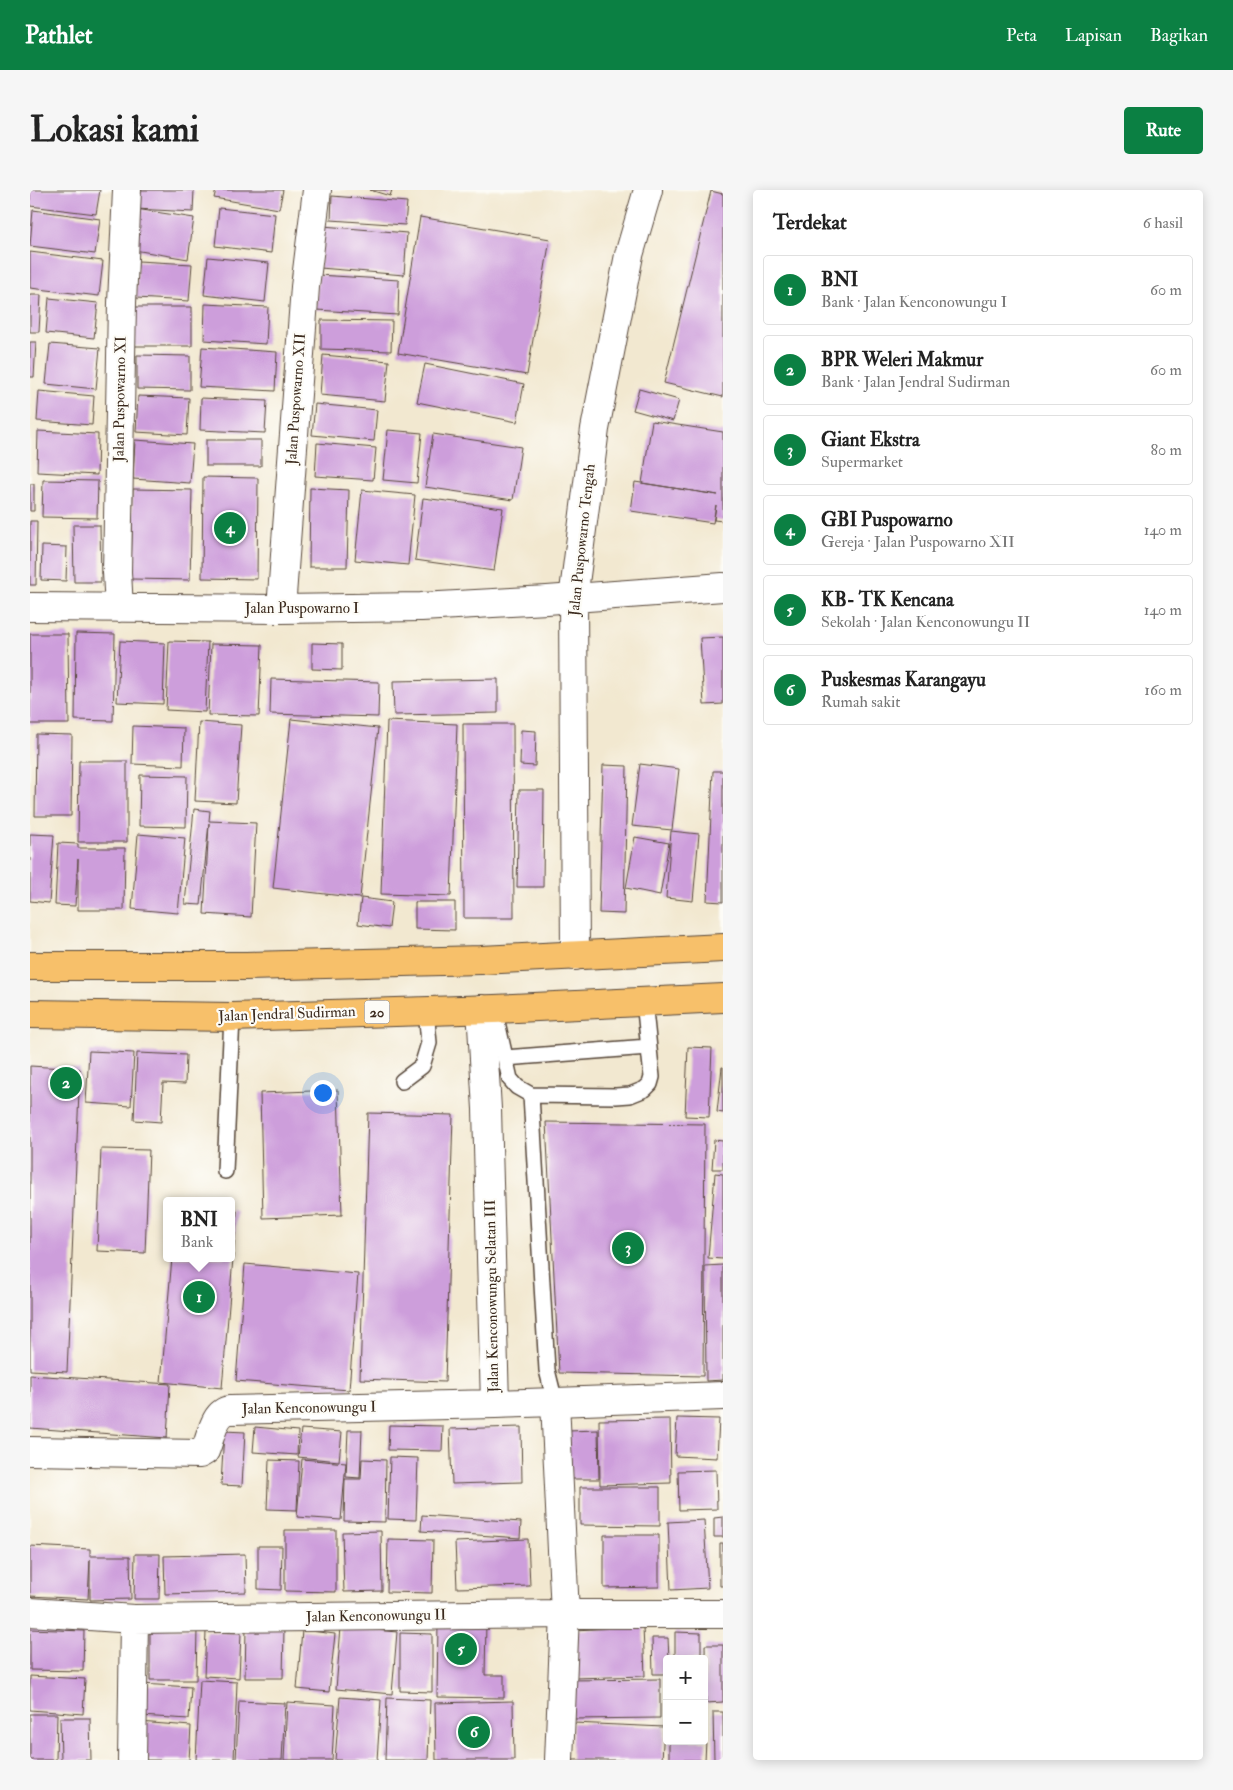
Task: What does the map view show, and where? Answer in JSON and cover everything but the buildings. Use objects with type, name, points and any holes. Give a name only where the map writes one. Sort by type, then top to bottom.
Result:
[{"type":"highway","points":[[30,966],[246,966],[481,960],[723,948]]},
{"type":"highway","name":"Jalan Jendral Sudirman","points":[[30,1014],[232,1017],[426,1010],[488,1010],[723,998]]},
{"type":"street","name":"Jalan Puspowarno XI","points":[[119,608],[117,572],[127,190]]},
{"type":"street","name":"Jalan Puspowarno XII","points":[[281,608],[305,286],[317,190]]},
{"type":"street","name":"Jalan Puspowarno Tengah","points":[[575,956],[573,599],[595,428],[629,255],[648,190]]},
{"type":"street","name":"Jalan Puspowarno I","points":[[30,607],[421,607],[573,599],[723,587]]},
{"type":"street","name":"Jalan Kenconowungu Selatan III","points":[[488,1010],[487,1108],[495,1404],[556,1402]]},
{"type":"street","points":[[559,1760],[564,1614],[556,1402],[723,1396]]},
{"type":"street","name":"Jalan Kenconowungu I","points":[[30,1452],[200,1454],[205,1451],[218,1416],[223,1411],[230,1410],[495,1404]]},
{"type":"street","name":"Jalan Kenconowungu II","points":[[30,1612],[134,1619],[723,1614]]},
{"type":"street","points":[[132,1760],[134,1619]]},
{"type":"lane","points":[[488,1010],[505,1058],[510,1079],[517,1087],[530,1095],[616,1096],[640,1092],[650,1084],[652,1077],[644,1001]]},
{"type":"lane","points":[[402,1081],[422,1066],[429,1043],[426,1010]]},
{"type":"lane","points":[[225,1171],[232,1017]]},
{"type":"lane","points":[[505,1058],[648,1047]]},
{"type":"lane","points":[[530,1095],[547,1370],[556,1402]]},
{"type":"place","name":"GBI Puspowarno","points":[[230,528]]},
{"type":"place","name":"BPR Weleri Makmur","points":[[66,1083]]},
{"type":"place","name":"Giant Ekstra","points":[[628,1248]]},
{"type":"place","name":"BNI","points":[[199,1297]]},
{"type":"place","name":"KB- TK Kencana","points":[[461,1649]]},
{"type":"place","name":"Puskesmas Karangayu","points":[[474,1732]]}]
